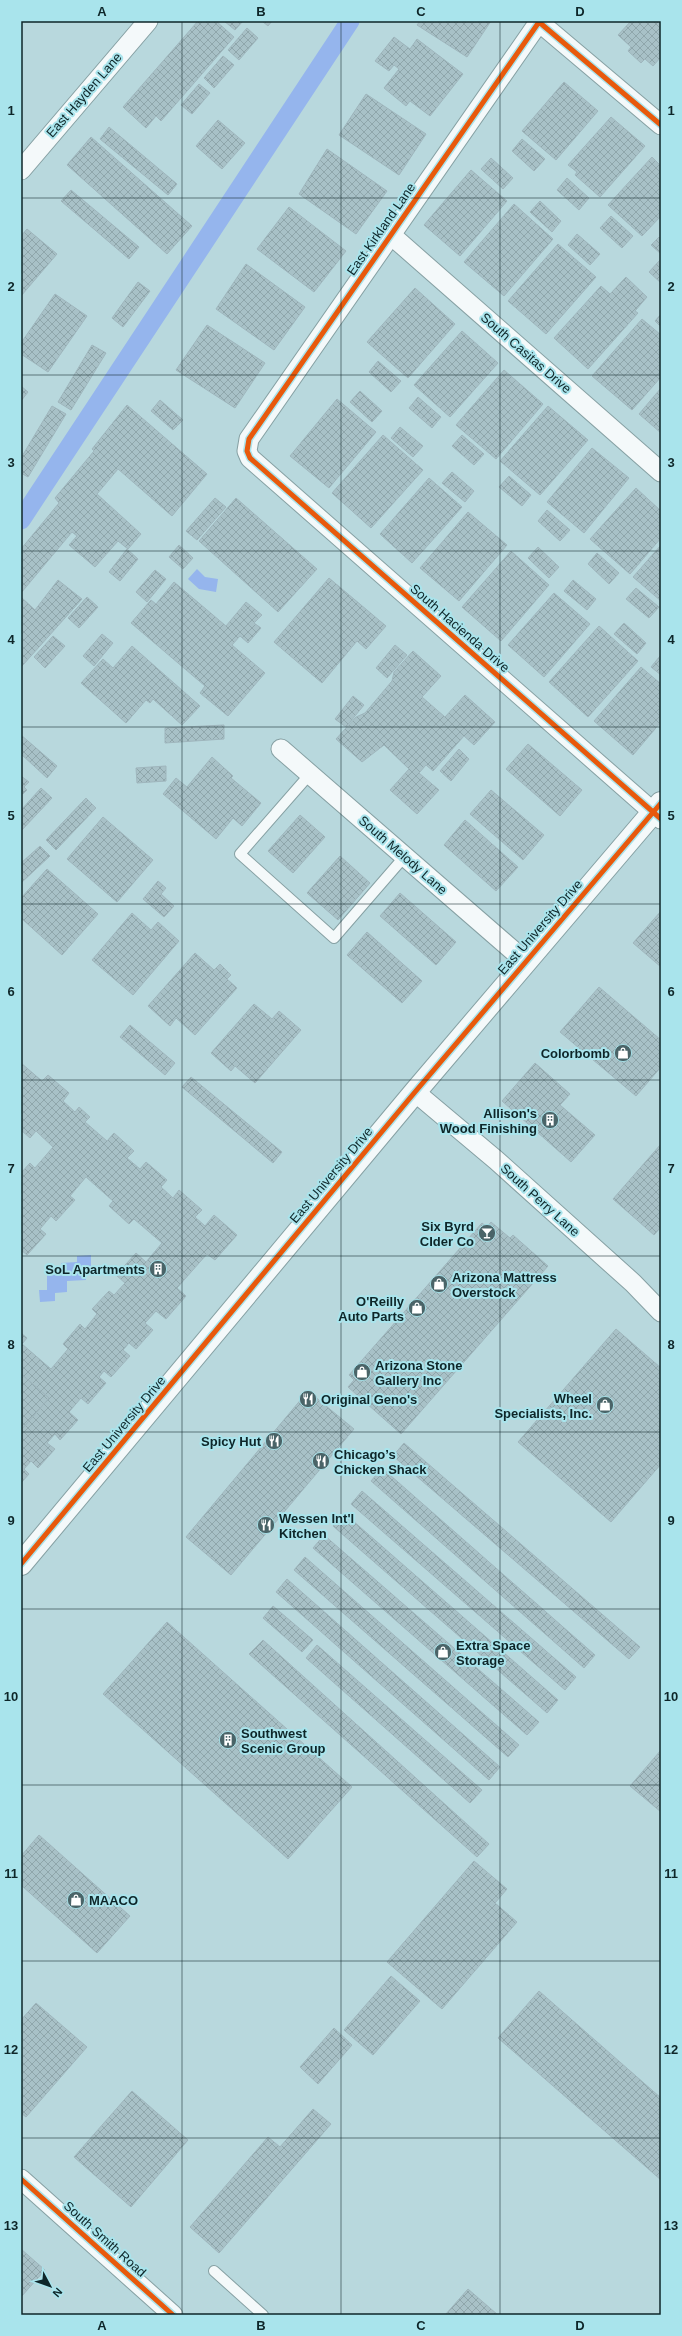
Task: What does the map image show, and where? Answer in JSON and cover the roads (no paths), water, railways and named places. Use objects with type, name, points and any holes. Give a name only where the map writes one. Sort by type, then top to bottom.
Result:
[{"type":"main road","name":"East University Drive","points":[[21,1564],[414,1092],[525,961],[658,811]]},
{"type":"street","name":"East Hayden Lane","points":[[21,170],[148,21]]},
{"type":"street","points":[[539,22],[661,125]]},
{"type":"street","name":"East Kirkland Lane","points":[[247,451],[249,439],[539,22]]},
{"type":"street","name":"South Casitas Drive","points":[[391,235],[661,472]]},
{"type":"street","name":"South Hacienda Drive","points":[[247,451],[250,458],[658,811]]},
{"type":"street","name":"South Melody Lane","points":[[281,749],[525,961]]},
{"type":"street","name":"South Perry Lane","points":[[414,1092],[496,1160],[633,1283],[661,1312]]},
{"type":"street","name":"South Smith Road","points":[[21,2179],[174,2315]]},
{"type":"lane","points":[[310,774],[240,854],[334,938],[404,856]]},
{"type":"lane","points":[[214,2271],[262,2315]]},
{"type":"water","points":[[197,569],[205,577],[218,579],[216,592],[199,589],[188,579]]},
{"type":"water","points":[[91,1255],[91,1269],[86,1269],[86,1280],[67,1281],[67,1292],[55,1293],[55,1301],[40,1302],[39,1290],[47,1290],[47,1273],[61,1273],[61,1263],[77,1262],[77,1256]]},
{"type":"waterway","points":[[21,520],[350,21]]},
{"type":"place","name":"Colorbomb","points":[[623,1053]]},
{"type":"place","name":"Allison's Wood Finishing","points":[[550,1120]]},
{"type":"place","name":"Six Byrd CIder Co","points":[[487,1233]]},
{"type":"place","name":"SoL Apartments","points":[[158,1269]]},
{"type":"place","name":"Arizona Mattress Overstock","points":[[439,1284]]},
{"type":"place","name":"O'Reilly Auto Parts","points":[[417,1308]]},
{"type":"place","name":"Arizona Stone Gallery Inc","points":[[362,1372]]},
{"type":"place","name":"Original Geno's","points":[[308,1399]]},
{"type":"place","name":"Wheel Specialists, Inc.","points":[[605,1405]]},
{"type":"place","name":"Spicy Hut","points":[[274,1441]]},
{"type":"place","name":"Chicago’s Chicken Shack","points":[[321,1461]]},
{"type":"place","name":"Wessen Int'l Kitchen","points":[[266,1525]]},
{"type":"place","name":"Extra Space Storage","points":[[443,1652]]},
{"type":"place","name":"Southwest Scenic Group","points":[[228,1740]]},
{"type":"place","name":"MAACO","points":[[76,1900]]}]
